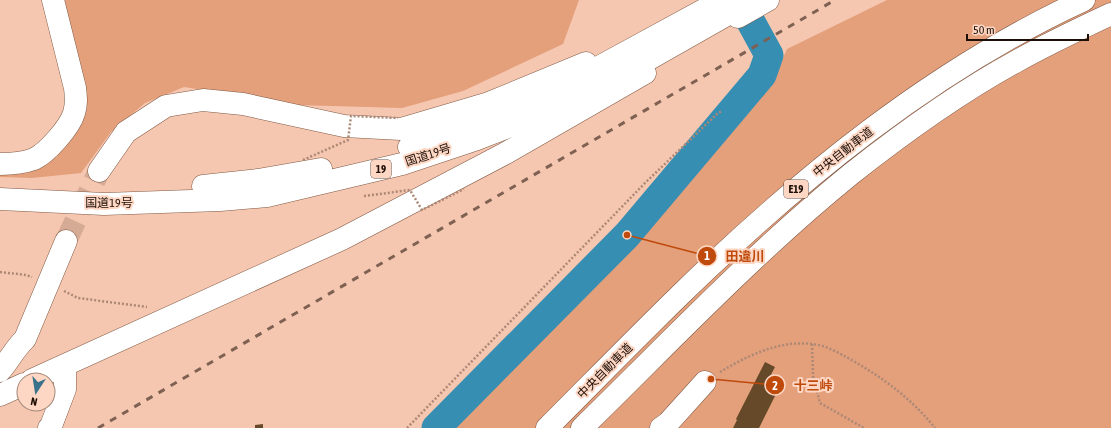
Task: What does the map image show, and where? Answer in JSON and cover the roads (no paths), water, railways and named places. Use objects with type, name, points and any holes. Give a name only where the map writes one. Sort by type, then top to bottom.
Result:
[{"type":"main road","points":[[0,164],[20,163],[34,159],[44,152],[67,126],[74,115],[76,102],[75,88],[53,0]]},
{"type":"main road","name":"中央自動車道","points":[[546,428],[685,290],[784,200],[834,157],[890,115],[950,74],[1040,22],[1084,0]]},
{"type":"main road","name":"国道19号","points":[[0,191],[101,194],[152,193],[258,180],[313,171],[403,149],[534,99],[586,74],[636,47],[760,1]]},
{"type":"main road","points":[[25,338],[28,361],[36,368],[49,372],[342,239],[506,153],[730,11]]},
{"type":"main road","name":"国道19号","points":[[0,199],[104,204],[220,200],[267,196],[402,164],[477,139],[554,109],[628,71],[730,11]]},
{"type":"main road","name":"中央自動車道","points":[[582,428],[749,264],[851,174],[962,94],[1015,62],[1111,14]]},
{"type":"main road","points":[[99,171],[126,132],[166,106],[203,100],[243,104],[344,126],[401,129],[489,103],[574,69],[617,48],[636,47]]},
{"type":"main road","points":[[0,371],[25,338],[66,241]]},
{"type":"main road","points":[[49,428],[65,389],[56,379]]},
{"type":"main road","points":[[661,428],[668,423],[705,382]]},
{"type":"main road","points":[[0,395],[16,388]]},
{"type":"waterway","points":[[436,428],[627,235],[762,75],[769,55],[739,0]]},
{"type":"tunnel","points":[[66,241],[99,171]]},
{"type":"railway","points":[[98,428],[835,0]]},
{"type":"place","name":"田違川","points":[[627,235]]},
{"type":"place","name":"十三峠","points":[[711,379]]}]
